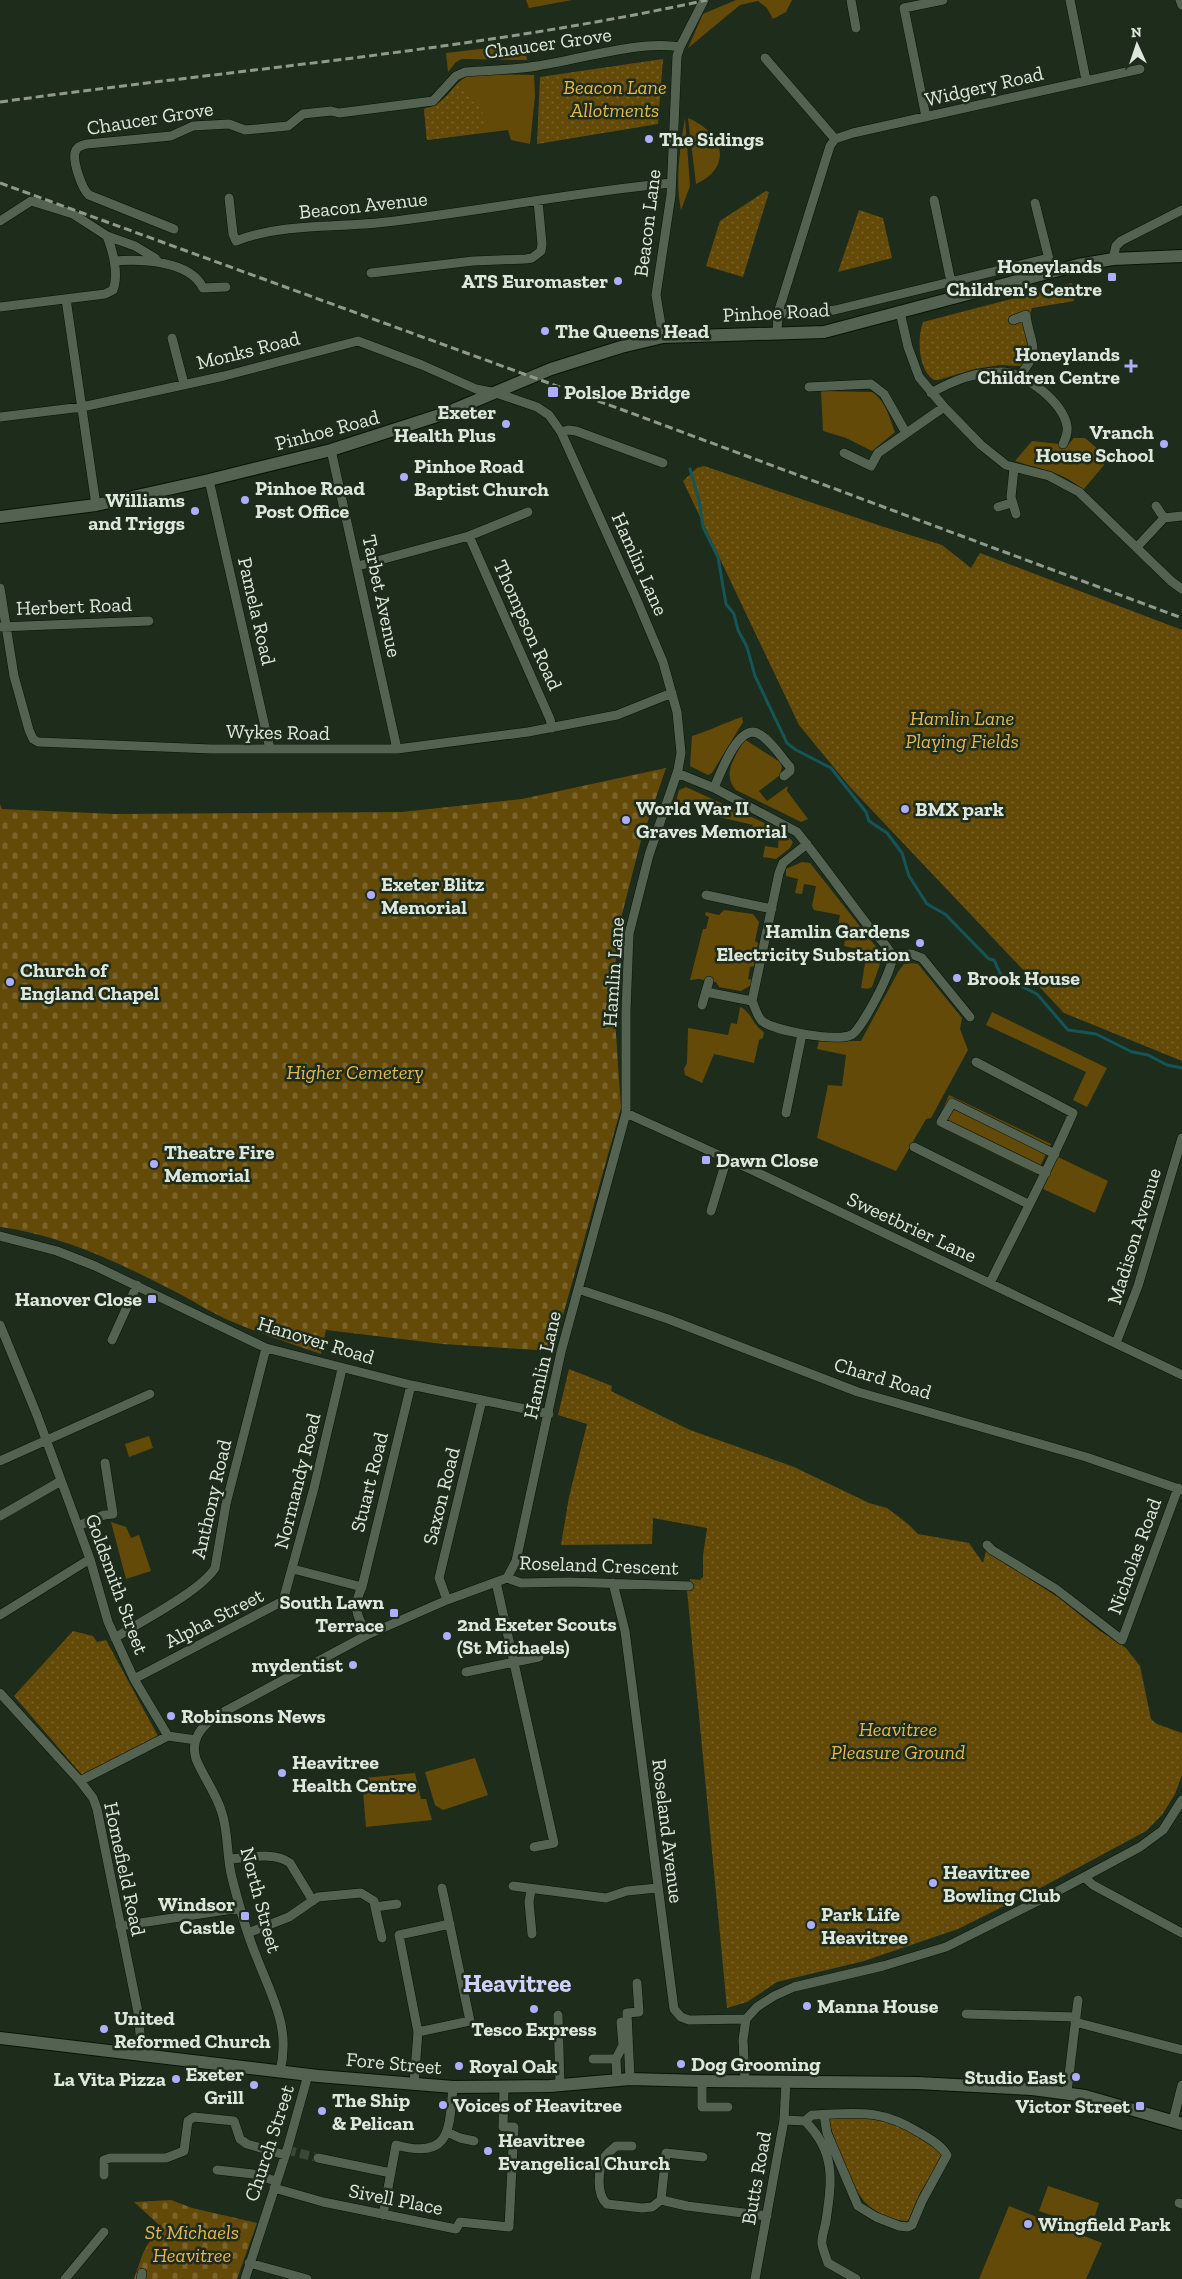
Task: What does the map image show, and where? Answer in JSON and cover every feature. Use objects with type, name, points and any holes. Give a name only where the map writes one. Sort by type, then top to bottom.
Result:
[{"type":"main road","name":"Pinhoe Road","points":[[0,517],[96,505],[331,450],[422,422],[551,369],[621,346],[663,337],[824,332],[1052,272],[1113,259],[1182,256]]},
{"type":"main road","name":"Fore Street","points":[[0,2038],[308,2075],[453,2087],[560,2086],[630,2079],[917,2083],[1067,2092],[1178,2122]]},
{"type":"street","name":"Beacon Lane","points":[[663,337],[656,295],[671,184],[675,80],[680,46],[704,0]]},
{"type":"street","points":[[851,0],[856,28]]},
{"type":"street","points":[[926,116],[902,4],[943,0]]},
{"type":"street","points":[[1070,0],[1086,80]]},
{"type":"street","points":[[1180,0],[1182,5]]},
{"type":"street","name":"Chaucer Grove","points":[[174,229],[89,196],[81,186],[75,152],[82,145],[171,136],[193,126],[229,124],[245,130],[288,126],[303,114],[330,111],[339,114],[433,101],[437,99],[456,76],[465,72],[537,66],[581,57],[655,46],[680,46]]},
{"type":"street","points":[[765,58],[835,139],[830,146],[778,313],[777,334]]},
{"type":"street","name":"Widgery Road","points":[[835,139],[926,116],[1140,69]]},
{"type":"street","name":"Beacon Avenue","points":[[229,198],[236,241],[260,234],[384,222],[671,184]]},
{"type":"street","points":[[934,200],[950,282]]},
{"type":"street","points":[[0,221],[31,201],[73,214],[107,236],[135,246],[155,258],[158,262]]},
{"type":"street","points":[[371,273],[473,261],[532,258],[541,251],[542,244],[538,201]]},
{"type":"street","points":[[1036,203],[1052,272]]},
{"type":"street","points":[[1113,259],[1116,246],[1121,242],[1182,210]]},
{"type":"street","points":[[0,307],[105,294],[113,290],[115,286],[114,261],[107,236]]},
{"type":"street","points":[[778,313],[817,312],[892,297],[1049,258]]},
{"type":"street","points":[[114,261],[136,259],[158,262],[191,274],[202,288],[226,287]]},
{"type":"street","points":[[66,299],[96,505]]},
{"type":"street","points":[[900,312],[912,360],[919,377],[931,393],[981,445],[1014,468],[1048,476],[1079,492],[1182,589]]},
{"type":"street","points":[[1013,320],[1026,315],[1034,347],[1030,364],[1020,375]]},
{"type":"street","points":[[172,338],[184,384]]},
{"type":"street","name":"Monks Road","points":[[0,416],[82,407],[224,376],[358,341],[422,365],[476,389],[496,393]]},
{"type":"street","points":[[931,393],[955,380],[976,374],[1003,372],[1020,375],[1048,396],[1061,411],[1067,425],[1067,435],[1063,444]]},
{"type":"street","points":[[809,387],[871,384],[884,394],[906,434]]},
{"type":"street","name":"Hamlin Lane","points":[[496,393],[537,407],[549,415],[561,432],[663,662],[672,693],[681,740],[681,753],[677,773],[649,855],[629,934],[626,1011],[626,1113],[560,1352],[516,1561],[506,1578]]},
{"type":"street","points":[[844,453],[871,466],[878,453],[944,407]]},
{"type":"street","points":[[561,432],[568,430],[576,431],[662,463]]},
{"type":"street","name":"Tarbet Avenue","points":[[331,450],[358,566],[396,749]]},
{"type":"street","points":[[1014,468],[1011,503],[1016,514]]},
{"type":"street","name":"Pamela Road","points":[[209,480],[270,749]]},
{"type":"street","points":[[998,507],[1011,503]]},
{"type":"street","points":[[1156,506],[1164,518]]},
{"type":"street","points":[[358,566],[469,536],[528,512]]},
{"type":"street","points":[[1137,547],[1164,518],[1182,516]]},
{"type":"street","name":"Thompson Road","points":[[469,536],[550,719],[552,728]]},
{"type":"street","name":"Wykes Road","points":[[0,588],[2,627],[29,730],[35,741],[211,749],[396,749],[552,728],[617,715],[672,693]]},
{"type":"street","name":"Herbert Road","points":[[2,627],[149,621]]},
{"type":"street","points":[[714,788],[735,745],[742,735],[750,732],[756,733],[763,738],[790,767],[790,771],[784,776]]},
{"type":"street","points":[[677,773],[714,788],[797,832],[807,844],[892,955],[891,968],[860,1027],[850,1036],[837,1037],[802,1034],[768,1025],[761,1020],[752,1001],[779,872],[783,863],[807,844]]},
{"type":"street","points":[[706,895],[772,908]]},
{"type":"street","points":[[892,955],[911,954],[922,958],[970,1016]]},
{"type":"street","points":[[702,1004],[709,981]]},
{"type":"street","points":[[706,992],[752,1001]]},
{"type":"street","points":[[786,1113],[802,1034]]},
{"type":"street","points":[[976,1062],[1073,1112],[1046,1173],[1028,1204],[990,1283]]},
{"type":"street","points":[[1046,1173],[941,1122],[952,1102],[1055,1154]]},
{"type":"street","name":"Sweetbrier Lane","points":[[626,1113],[726,1158],[1182,1376]]},
{"type":"street","name":"Madison Avenue","points":[[1116,1343],[1138,1286],[1182,1138]]},
{"type":"street","points":[[914,1147],[1028,1204]]},
{"type":"street","points":[[711,1211],[726,1158]]},
{"type":"street","name":"Hanover Road","points":[[0,1236],[57,1251],[137,1285],[266,1348],[342,1369],[548,1414]]},
{"type":"street","points":[[112,1340],[137,1285]]},
{"type":"street","name":"Chard Road","points":[[578,1289],[668,1319],[858,1392],[1086,1457],[1180,1489]]},
{"type":"street","name":"Goldsmith Street","points":[[0,1325],[78,1526],[115,1638],[134,1679],[168,1736]]},
{"type":"street","name":"Anthony Road","points":[[115,1638],[185,1594],[211,1575],[215,1568],[226,1504],[266,1348]]},
{"type":"street","name":"Normandy Road","points":[[283,1602],[293,1570],[342,1369]]},
{"type":"street","name":"Stuart Road","points":[[366,1635],[356,1607],[411,1385]]},
{"type":"street","points":[[0,1461],[150,1394]]},
{"type":"street","name":"Saxon Road","points":[[447,1600],[439,1578],[482,1400]]},
{"type":"street","points":[[78,1526],[104,1515],[113,1514],[106,1463]]},
{"type":"street","points":[[0,1516],[61,1481]]},
{"type":"street","name":"Nicholas Road","points":[[987,1544],[992,1550],[1056,1589],[1122,1640],[1180,1489]]},
{"type":"street","points":[[0,1615],[90,1559]]},
{"type":"street","points":[[293,1570],[362,1587]]},
{"type":"street","points":[[80,1781],[168,1736],[196,1740],[200,1729],[216,1716],[366,1635],[447,1600],[506,1578]]},
{"type":"street","name":"Roseland Crescent","points":[[506,1578],[521,1583],[569,1582],[689,1586]]},
{"type":"street","points":[[496,1582],[554,1843],[534,1847]]},
{"type":"street","name":"Roseland Avenue","points":[[613,1584],[625,1631],[674,2008],[676,2013],[689,2020],[746,2019]]},
{"type":"street","name":"Alpha Street","points":[[134,1679],[283,1602]]},
{"type":"street","points":[[466,1672],[538,1657]]},
{"type":"street","name":"Homefield Road","points":[[0,1693],[80,1781],[93,1798],[97,1809],[138,2012],[142,2055]]},
{"type":"street","name":"North Street","points":[[196,1740],[194,1748],[196,1758],[224,1818],[228,1859],[240,1908],[281,2018],[284,2057],[280,2071]]},
{"type":"street","points":[[745,2081],[743,2040],[746,2019],[757,2007],[794,1987],[883,1966],[946,1947],[1084,1877],[1155,1837],[1178,1816],[1182,1800]]},
{"type":"street","points":[[228,1859],[276,1856],[286,1860],[290,1863],[313,1901]]},
{"type":"street","points":[[1084,1877],[1093,1886],[1182,1933]]},
{"type":"street","points":[[512,1886],[531,1890],[606,1898],[627,1891],[658,1888]]},
{"type":"street","points":[[418,2032],[470,2021],[442,1888]]},
{"type":"street","points":[[531,1890],[529,1902],[532,1934]]},
{"type":"street","points":[[248,1933],[289,1917],[318,1896],[361,1893],[374,1901],[382,1938]]},
{"type":"street","points":[[375,1907],[397,1904]]},
{"type":"street","points":[[120,1926],[240,1908]]},
{"type":"street","points":[[414,2084],[418,2032],[399,1935],[450,1924]]},
{"type":"street","points":[[630,2079],[627,2013],[639,2012],[637,1983]]},
{"type":"street","points":[[1067,2092],[1078,2000]]},
{"type":"street","points":[[966,2014],[1029,2014],[1076,2020],[1182,2050]]},
{"type":"street","points":[[558,2015],[560,2086]]},
{"type":"street","points":[[617,2080],[616,2059],[623,2045],[621,2022]]},
{"type":"street","points":[[593,2059],[616,2059]]},
{"type":"street","name":"Church Street","points":[[245,2279],[286,2152],[308,2075]]},
{"type":"street","points":[[702,2081],[702,2107],[728,2107]]},
{"type":"street","name":"Butts Road","points":[[755,2279],[784,2120],[786,2082]]},
{"type":"street","points":[[1178,2122],[1182,2085]]},
{"type":"street","points":[[383,2215],[396,2145],[419,2150],[430,2148],[437,2144],[447,2132],[450,2123],[453,2087]]},
{"type":"street","name":"Sivell Place","points":[[217,2170],[253,2174],[323,2202],[383,2215],[456,2229],[460,2222],[509,2227],[514,2127],[503,2127],[504,2088]]},
{"type":"street","points":[[805,2121],[812,2115],[880,2114],[902,2122],[932,2140],[944,2151],[947,2156],[922,2201],[912,2225],[908,2227],[899,2226],[876,2217],[858,2206],[827,2134],[824,2115]]},
{"type":"street","points":[[104,2175],[104,2160],[110,2158],[166,2158],[184,2151],[188,2121],[194,2117],[234,2121],[240,2138],[247,2144],[286,2152]]},
{"type":"street","points":[[784,2120],[805,2121],[817,2133],[826,2147],[830,2169],[829,2195],[821,2243],[828,2262],[856,2279]]},
{"type":"street","points":[[447,2132],[460,2138],[474,2141]]},
{"type":"street","points":[[632,2146],[616,2146],[606,2155],[601,2166],[599,2191],[602,2199],[607,2204],[642,2208],[652,2207],[661,2200],[666,2152],[704,2157]]},
{"type":"street","points":[[318,2158],[391,2176]]},
{"type":"street","points":[[661,2200],[687,2206],[766,2216]]},
{"type":"street","points":[[65,2279],[104,2232]]},
{"type":"street","points":[[249,2263],[307,2279]]},
{"type":"green space","points":[[526,0],[572,0],[529,8]]},
{"type":"green space","points":[[736,0],[792,0],[786,12],[773,19],[767,8],[758,1],[740,5],[688,48],[703,14]]},
{"type":"green space","points":[[524,44],[527,60],[462,59],[456,62],[448,72],[446,53]]},
{"type":"green space","name":"Beacon Lane Allotments","points":[[663,59],[658,124],[537,144],[540,77]]},
{"type":"green space","points":[[472,74],[534,75],[535,96],[530,144],[511,140],[508,130],[427,140],[424,109],[445,98],[465,77]]},
{"type":"green space","points":[[459,82],[479,106],[484,119],[483,126],[479,133],[427,140],[424,109],[439,103]]},
{"type":"green space","points":[[685,118],[690,186],[681,210],[678,176]]},
{"type":"green space","points":[[688,118],[700,124],[709,132],[716,140],[719,150],[720,159],[716,168],[708,177],[696,184]]},
{"type":"green space","points":[[766,191],[769,192],[743,277],[706,266],[720,221]]},
{"type":"green space","points":[[859,210],[883,218],[892,258],[838,272]]},
{"type":"green space","points":[[1072,283],[1074,301],[1032,308],[1026,333],[1029,352],[1027,359],[1020,366],[1000,365],[975,369],[938,380],[934,380],[925,369],[920,353],[920,336],[923,322]]},
{"type":"green space","points":[[821,391],[872,392],[884,405],[895,432],[872,451],[846,438],[823,431]]},
{"type":"green space","points":[[1074,438],[1085,438],[1105,455],[1104,465],[1083,490],[1059,475],[1015,461],[1032,441],[1059,444],[1066,447]]},
{"type":"green space","name":"Hamlin Lane Playing Fields","points":[[704,466],[942,545],[971,568],[980,553],[1182,630],[1182,1061],[1064,1013],[850,787],[799,725],[683,481],[697,468]]},
{"type":"green space","points":[[742,717],[743,722],[712,773],[708,775],[690,766],[692,736]]},
{"type":"green space","points":[[744,739],[780,762],[782,767],[780,775],[759,791],[767,801],[788,786],[787,791],[808,819],[801,822],[736,790],[732,784],[730,771]]},
{"type":"green space","name":"Higher Cemetery","points":[[666,768],[640,844],[618,930],[613,998],[608,1001],[608,1014],[615,1019],[621,1108],[553,1351],[443,1344],[326,1330],[321,1354],[228,1320],[154,1281],[68,1243],[45,1236],[0,1227],[0,804],[2,809],[115,814],[402,812],[522,799]]},
{"type":"green space","points":[[686,787],[784,832],[793,842],[790,848],[776,859],[763,857],[765,846],[778,848],[779,835],[752,830],[753,825],[719,817],[676,801],[679,790]]},
{"type":"green space","points":[[802,862],[810,863],[881,953],[880,964],[872,987],[868,989],[861,988],[867,951],[844,946],[845,940],[836,938],[840,915],[814,910],[812,906],[816,886],[804,884],[802,894],[795,893],[798,879],[786,876],[786,869]]},
{"type":"green space","points":[[724,910],[753,914],[759,922],[755,941],[758,943],[754,966],[750,967],[748,979],[753,980],[751,985],[741,991],[719,987],[716,982],[699,979],[690,980],[703,929],[706,929],[709,917],[705,915],[706,912],[719,915]]},
{"type":"green space","points":[[904,964],[918,964],[962,1018],[960,1029],[968,1050],[931,1118],[926,1119],[896,1171],[817,1138],[828,1085],[842,1086],[846,1055],[817,1049],[819,1041],[861,1041],[898,972]]},
{"type":"green space","points":[[740,1007],[747,1012],[764,1032],[763,1038],[759,1040],[754,1063],[714,1054],[702,1083],[685,1075],[688,1028],[728,1035],[731,1023],[737,1024]]},
{"type":"green space","points":[[992,1012],[1107,1068],[1087,1107],[1073,1100],[1086,1072],[986,1025]]},
{"type":"green space","points":[[949,1095],[1051,1144],[1036,1174],[936,1125]]},
{"type":"green space","points":[[1058,1157],[1108,1181],[1095,1213],[1043,1189]]},
{"type":"green space","name":"Heavitree Pleasure Ground","points":[[569,1369],[612,1386],[611,1391],[690,1430],[794,1467],[869,1503],[887,1508],[918,1534],[969,1543],[983,1563],[986,1551],[1059,1598],[1100,1631],[1126,1648],[1140,1666],[1151,1719],[1157,1724],[1182,1733],[1182,1775],[1175,1794],[1162,1815],[1146,1831],[1046,1885],[958,1929],[864,1961],[777,1982],[747,2002],[727,2008],[687,1590],[690,1590],[690,1579],[700,1580],[703,1577],[703,1556],[707,1528],[653,1518],[652,1544],[561,1545],[569,1497],[587,1424],[558,1415]]},
{"type":"green space","points":[[149,1436],[153,1448],[129,1457],[125,1444]]},
{"type":"green space","points":[[111,1522],[126,1527],[131,1538],[139,1535],[151,1571],[126,1579]]},
{"type":"green space","points":[[73,1631],[93,1636],[97,1642],[106,1640],[158,1736],[82,1775],[14,1696]]},
{"type":"green space","points":[[475,1758],[488,1795],[443,1810],[435,1805],[425,1772]]},
{"type":"green space","points":[[415,1773],[421,1799],[426,1799],[432,1820],[366,1827],[363,1791],[364,1778]]},
{"type":"green space","points":[[849,2116],[876,2120],[900,2127],[922,2138],[943,2156],[920,2193],[908,2221],[896,2219],[878,2212],[863,2200],[859,2193],[848,2173],[830,2125],[829,2117]]},
{"type":"green space","points":[[1048,2186],[1099,2203],[1091,2229],[1039,2211]]},
{"type":"green space","name":"St Michaels Heavitree","points":[[171,2200],[192,2208],[257,2223],[237,2279],[134,2279],[143,2253],[159,2225],[134,2202]]},
{"type":"green space","name":"Wingfield Park","points":[[1009,2206],[1102,2243],[1086,2279],[979,2279]]},
{"type":"waterway","points":[[690,469],[699,500],[703,527],[718,557],[726,604],[734,614],[738,630],[747,647],[755,676],[787,743],[796,750],[831,768],[866,812],[869,821],[887,833],[902,853],[909,876],[927,904],[945,914],[989,959],[994,960],[1000,973],[1005,978],[1037,994],[1068,1030],[1096,1034],[1132,1052],[1148,1055],[1167,1065],[1182,1068]]},
{"type":"tunnel","points":[[287,2150],[318,2158]]},
{"type":"railway","points":[[0,102],[443,46],[619,18],[707,0]]},
{"type":"railway","points":[[0,183],[631,413],[1182,618]]},
{"type":"place","name":"The Sidings","points":[[649,139]]},
{"type":"place","name":"Honeylands Children's Centre","points":[[1112,277]]},
{"type":"place","name":"ATS Euromaster","points":[[618,281]]},
{"type":"place","name":"The Queens Head","points":[[545,331]]},
{"type":"place","name":"Honeylands Children Centre","points":[[1131,366]]},
{"type":"place","name":"Polsloe Bridge","points":[[553,392]]},
{"type":"place","name":"Exeter Health Plus","points":[[506,424]]},
{"type":"place","name":"Vranch House School","points":[[1164,444]]},
{"type":"place","name":"Pinhoe Road Baptist Church","points":[[404,477]]},
{"type":"place","name":"Pinhoe Road Post Office","points":[[245,500]]},
{"type":"place","name":"Williams and Triggs","points":[[195,511]]},
{"type":"place","name":"BMX park","points":[[905,809]]},
{"type":"place","name":"World War II Graves Memorial","points":[[626,820]]},
{"type":"place","name":"Exeter Blitz Memorial","points":[[371,895]]},
{"type":"place","name":"Hamlin Gardens Electricity Substation","points":[[920,943]]},
{"type":"place","name":"Brook House","points":[[957,978]]},
{"type":"place","name":"Church of England Chapel","points":[[10,982]]},
{"type":"place","name":"Dawn Close","points":[[706,1160]]},
{"type":"place","name":"Theatre Fire Memorial","points":[[154,1164]]},
{"type":"place","name":"Hanover Close","points":[[152,1299]]},
{"type":"place","name":"South Lawn Terrace","points":[[394,1613]]},
{"type":"place","name":"2nd Exeter Scouts (St Michaels)","points":[[447,1636]]},
{"type":"place","name":"mydentist","points":[[353,1665]]},
{"type":"place","name":"Robinsons News","points":[[171,1716]]},
{"type":"place","name":"Heavitree Health Centre","points":[[282,1773]]},
{"type":"place","name":"Heavitree Bowling Club","points":[[933,1883]]},
{"type":"place","name":"Windsor Castle","points":[[245,1916]]},
{"type":"place","name":"Park Life Heavitree","points":[[811,1925]]},
{"type":"place","name":"Manna House","points":[[807,2006]]},
{"type":"place","name":"Tesco Express","points":[[534,2009]]},
{"type":"place","name":"United Reformed Church","points":[[104,2029]]},
{"type":"place","name":"Dog Grooming","points":[[681,2064]]},
{"type":"place","name":"Royal Oak","points":[[459,2066]]},
{"type":"place","name":"Studio East","points":[[1076,2077]]},
{"type":"place","name":"La Vita Pizza","points":[[176,2079]]},
{"type":"place","name":"Exeter Grill","points":[[254,2085]]},
{"type":"place","name":"Voices of Heavitree","points":[[443,2105]]},
{"type":"place","name":"Victor Street","points":[[1140,2106]]},
{"type":"place","name":"The Ship & Pelican","points":[[322,2111]]},
{"type":"place","name":"Heavitree Evangelical Church","points":[[488,2151]]},
{"type":"place","name":"Wingfield Park","points":[[1028,2224]]},
{"type":"district","name":"Heavitree","points":[[517,1983]]}]
